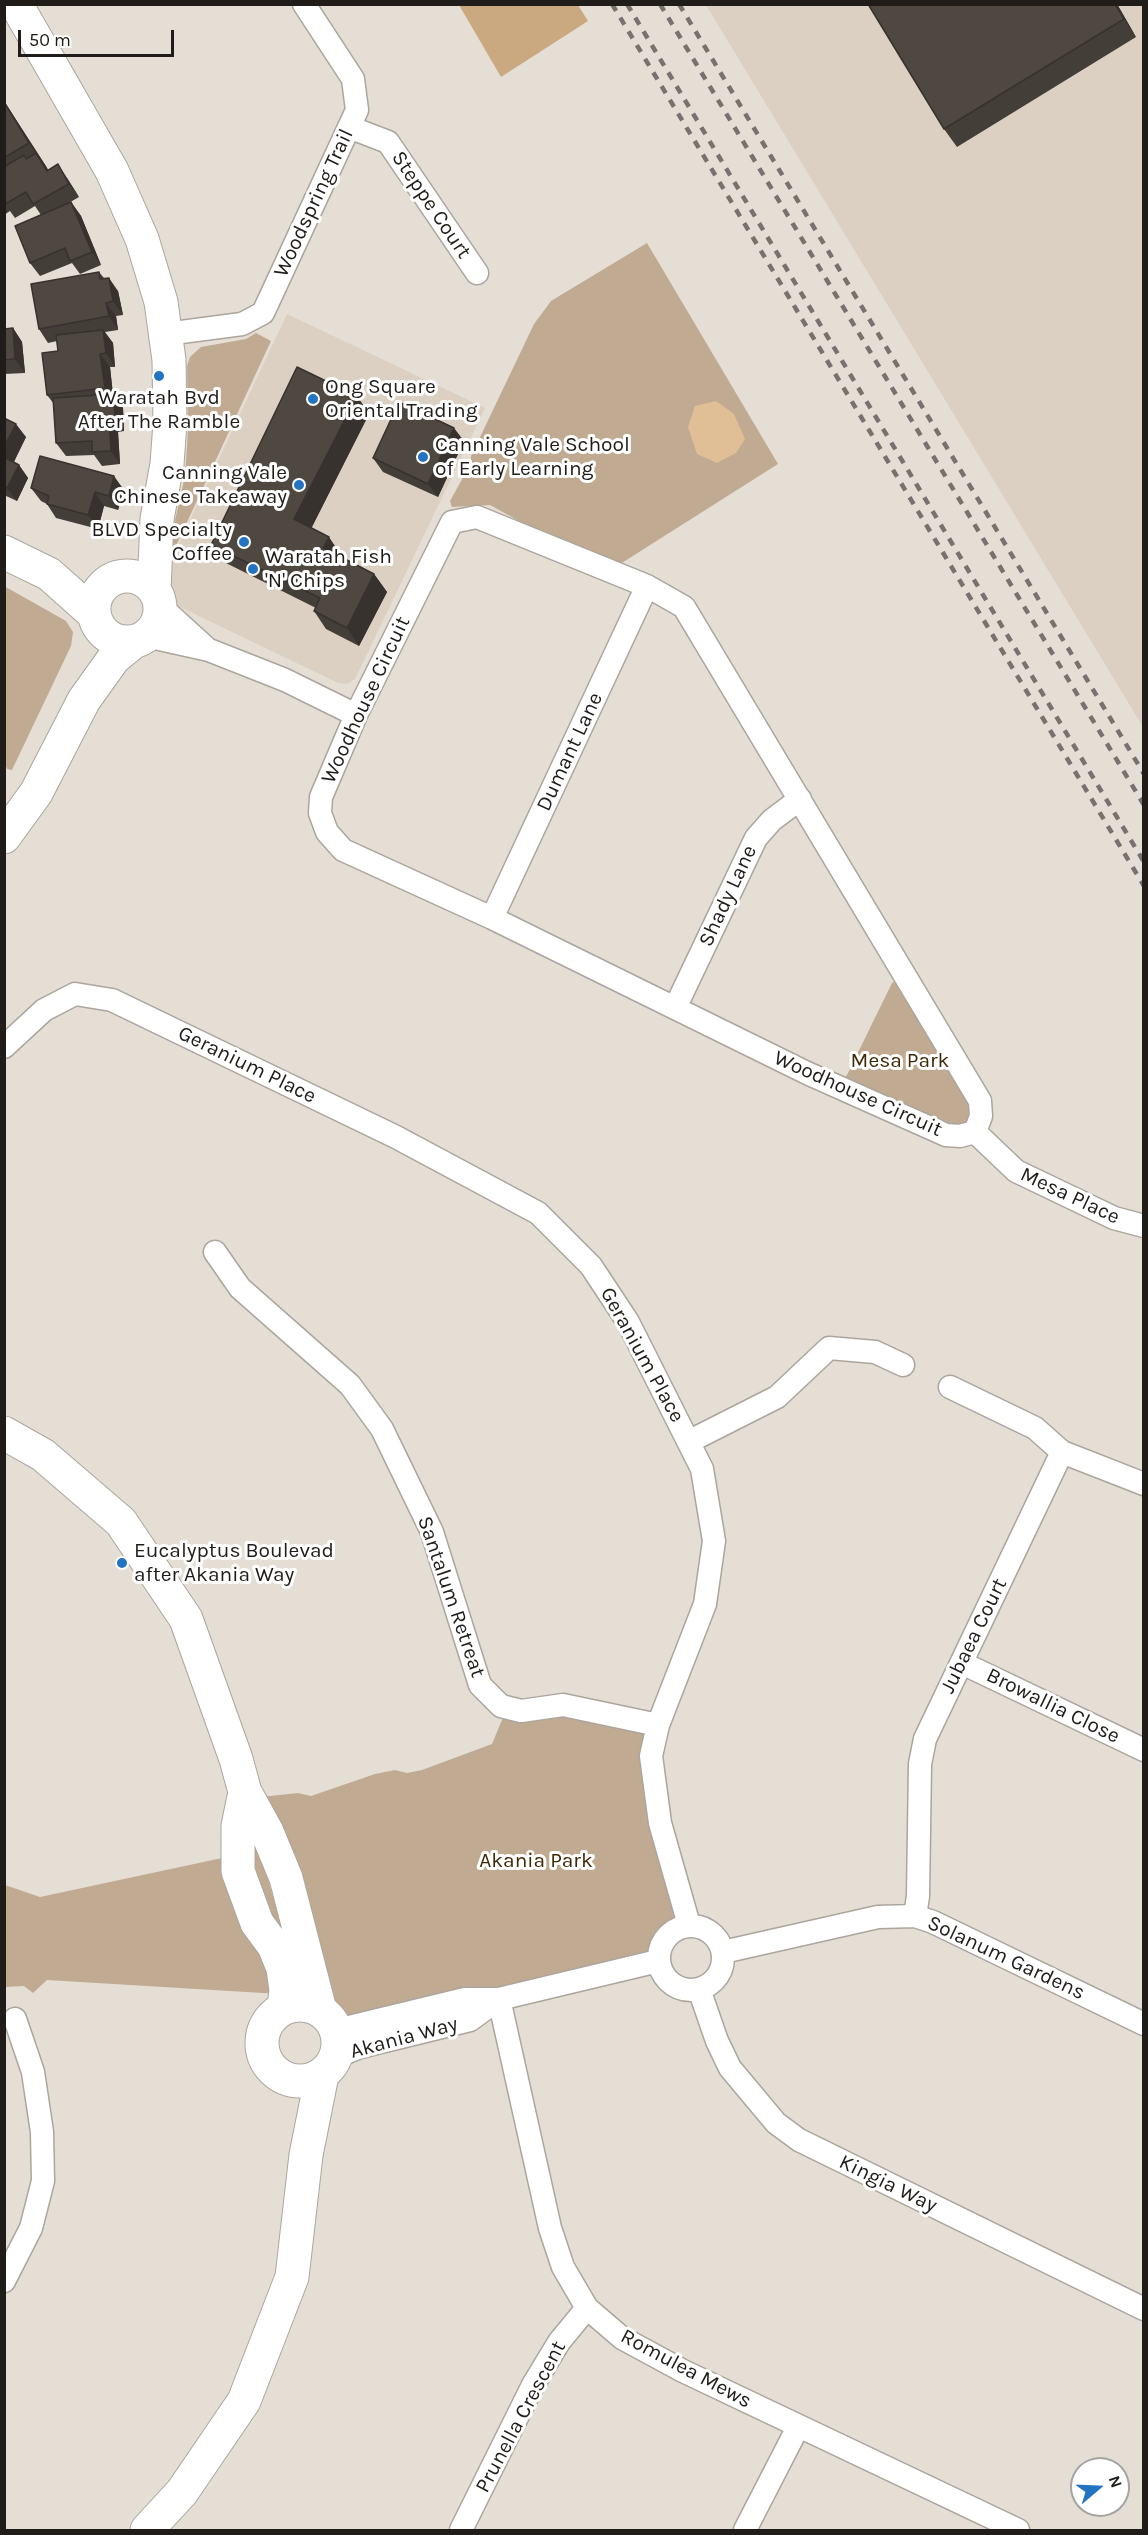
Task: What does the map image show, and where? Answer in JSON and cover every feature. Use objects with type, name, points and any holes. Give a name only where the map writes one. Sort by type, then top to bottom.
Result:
[{"type":"street","points":[[4,837],[36,793],[84,700],[114,658],[141,639],[157,623],[157,519],[167,464],[170,423],[166,334],[150,264],[129,207],[92,134],[16,4]]},
{"type":"street","name":"Woodspring Trail","points":[[166,334],[242,324],[263,313],[357,110],[353,79],[304,4]]},
{"type":"street","name":"Steppe Court","points":[[349,127],[388,142],[477,273]]},
{"type":"street","name":"Woodhouse Circuit","points":[[477,517],[647,586],[684,607],[980,1101],[981,1116],[975,1132],[960,1136],[946,1135],[807,1073],[492,918],[343,850],[327,832],[320,813],[321,797],[356,715],[452,522],[477,517]]},
{"type":"street","points":[[84,700],[106,600],[157,519]]},
{"type":"street","points":[[4,552],[106,600],[146,582],[157,598],[209,650]]},
{"type":"street","name":"Dumant Lane","points":[[492,918],[647,586]]},
{"type":"street","points":[[106,600],[115,640],[141,639],[209,650],[285,680],[356,715]]},
{"type":"street","name":"Shady Lane","points":[[675,1008],[756,838],[772,820],[801,799]]},
{"type":"street","name":"Geranium Place","points":[[4,1047],[44,1010],[75,994],[112,1000],[396,1137],[538,1213],[591,1266],[628,1322],[690,1441],[702,1469],[714,1541],[705,1604],[658,1725],[651,1756],[660,1823],[689,1925]]},
{"type":"street","name":"Mesa Place","points":[[975,1132],[1016,1171],[1114,1218],[1143,1226]]},
{"type":"street","name":"Santalum Retreat","points":[[215,1252],[240,1288],[350,1385],[382,1429],[432,1532],[480,1685],[501,1706],[521,1711],[563,1705],[658,1725]]},
{"type":"street","points":[[690,1441],[777,1397],[829,1348],[875,1352],[903,1365]]},
{"type":"street","points":[[950,1387],[1035,1428],[1062,1452],[1143,1484]]},
{"type":"street","points":[[4,1433],[43,1455],[121,1522],[186,1619],[236,1759],[245,1792],[267,1832],[286,1878],[329,2043],[306,2155],[292,2277],[244,2401],[182,2492],[151,2529]]},
{"type":"street","name":"Jubaea Court","points":[[915,1916],[918,1896],[920,1764],[925,1739],[1062,1452]]},
{"type":"street","name":"Browallia Close","points":[[962,1663],[1143,1750]]},
{"type":"street","points":[[245,1792],[238,1826],[238,1871],[257,1923],[274,1946],[283,1968],[286,1990],[284,2008]]},
{"type":"street","name":"Solanum Gardens","points":[[723,1953],[878,1917],[915,1916],[933,1922],[1143,2024]]},
{"type":"street","points":[[689,1925],[707,1929],[716,1936],[723,1953],[718,1974],[711,1983],[699,1989],[684,1990],[673,1985],[661,1972],[658,1961],[663,1939],[671,1931],[689,1925]]},
{"type":"street","name":"Akania Way","points":[[329,2043],[465,1999],[499,1999],[658,1961]]},
{"type":"street","name":"Kingia Way","points":[[699,1989],[717,2041],[730,2068],[750,2094],[783,2129],[809,2145],[1143,2309]]},
{"type":"street","name":"Romulea Mews","points":[[499,1999],[550,2228],[563,2267],[587,2308],[622,2338],[683,2371],[1018,2530]]},
{"type":"street","points":[[306,2155],[301,2121],[285,2079],[268,2065],[262,2053],[261,2039],[269,2021],[284,2008],[307,2005],[329,2043]]},
{"type":"street","points":[[4,2281],[31,2228],[43,2181],[42,2132],[33,2072],[15,2019]]},
{"type":"street","points":[[285,2079],[308,2081],[329,2043]]},
{"type":"street","name":"Prunella Crescent","points":[[461,2530],[533,2385],[559,2342],[587,2308]]},
{"type":"street","points":[[745,2530],[798,2427]]},
{"type":"shaded area","points":[[459,5],[578,5],[588,21],[501,77]]},
{"type":"shaded area","points":[[706,5],[1143,5],[1143,727]]},
{"type":"shaded area","points":[[287,314],[485,408],[355,679],[347,684],[338,683],[178,606],[166,579],[175,552]]},
{"type":"shaded area","points":[[716,401],[734,414],[745,439],[736,453],[717,463],[697,454],[688,427],[695,406]]},
{"type":"green space","points":[[647,243],[778,464],[617,566],[550,538],[490,505],[452,507],[450,501],[471,463],[471,456],[534,324],[551,301]]},
{"type":"green space","points":[[256,333],[271,341],[169,561],[166,560],[185,476],[188,430],[187,366],[190,357],[201,347],[246,339]]},
{"type":"green space","points":[[4,586],[66,621],[73,632],[71,646],[12,770],[7,769],[4,760]]},
{"type":"green space","name":"Mesa Park","points":[[900,978],[972,1097],[970,1120],[957,1128],[844,1081],[892,983]]},
{"type":"green space","name":"Akania Park","points":[[560,1708],[653,1724],[678,1926],[662,1939],[654,1959],[339,2028],[308,1999],[261,1797],[298,1793],[311,1796],[375,1774],[395,1770],[407,1773],[422,1770],[492,1744],[504,1715]]},
{"type":"green space","points":[[253,1826],[288,1950],[296,1995],[47,1980],[33,1993],[24,1986],[5,1987],[5,1885],[40,1897],[222,1858]]},
{"type":"building","points":[[868,4],[1115,4],[1124,19],[944,129]]},
{"type":"building","points":[[4,102],[29,143],[4,158]]},
{"type":"building","points":[[36,153],[47,171],[58,164],[69,184],[33,204],[26,192],[5,204],[4,167],[24,155],[26,159]]},
{"type":"building","points":[[71,202],[92,252],[70,261],[65,248],[30,263],[15,226]]},
{"type":"building","points":[[99,272],[100,279],[109,278],[113,301],[106,303],[109,316],[39,329],[31,284]]},
{"type":"building","points":[[13,328],[15,359],[4,360],[4,329]]},
{"type":"building","points":[[103,330],[106,353],[100,354],[105,388],[47,395],[42,353],[58,351],[56,335]]},
{"type":"building","points":[[297,367],[357,396],[294,519],[329,537],[323,548],[374,574],[347,628],[314,611],[320,598],[211,545]]},
{"type":"building","points":[[113,394],[115,418],[109,418],[111,451],[92,452],[92,441],[56,443],[53,398]]},
{"type":"building","name":"Canning Vale School of Early Learning","points":[[399,402],[454,428],[428,484],[373,458]]},
{"type":"building","points":[[4,418],[16,424],[4,447]]},
{"type":"building","points":[[40,456],[114,476],[109,496],[95,492],[88,515],[47,504],[49,496],[31,488]]},
{"type":"building","points":[[4,457],[19,465],[7,488],[4,487]]},
{"type":"railway","points":[[612,4],[1144,886]]},
{"type":"railway","points":[[627,4],[1144,862]]},
{"type":"railway","points":[[660,4],[1144,805]]},
{"type":"railway","points":[[679,4],[1144,774]]},
{"type":"place","name":"Waratah Bvd After The Ramble","points":[[159,376]]},
{"type":"place","name":"Ong Square Oriental Trading","points":[[313,399]]},
{"type":"place","name":"Canning Vale School of Early Learning","points":[[423,457]]},
{"type":"place","name":"Canning Vale Chinese Takeaway","points":[[299,485]]},
{"type":"place","name":"BLVD Specialty Coffee","points":[[244,542]]},
{"type":"place","name":"Waratah Fish 'N' Chips","points":[[253,569]]},
{"type":"place","name":"Eucalyptus Boulevad after Akania Way","points":[[122,1563]]}]
